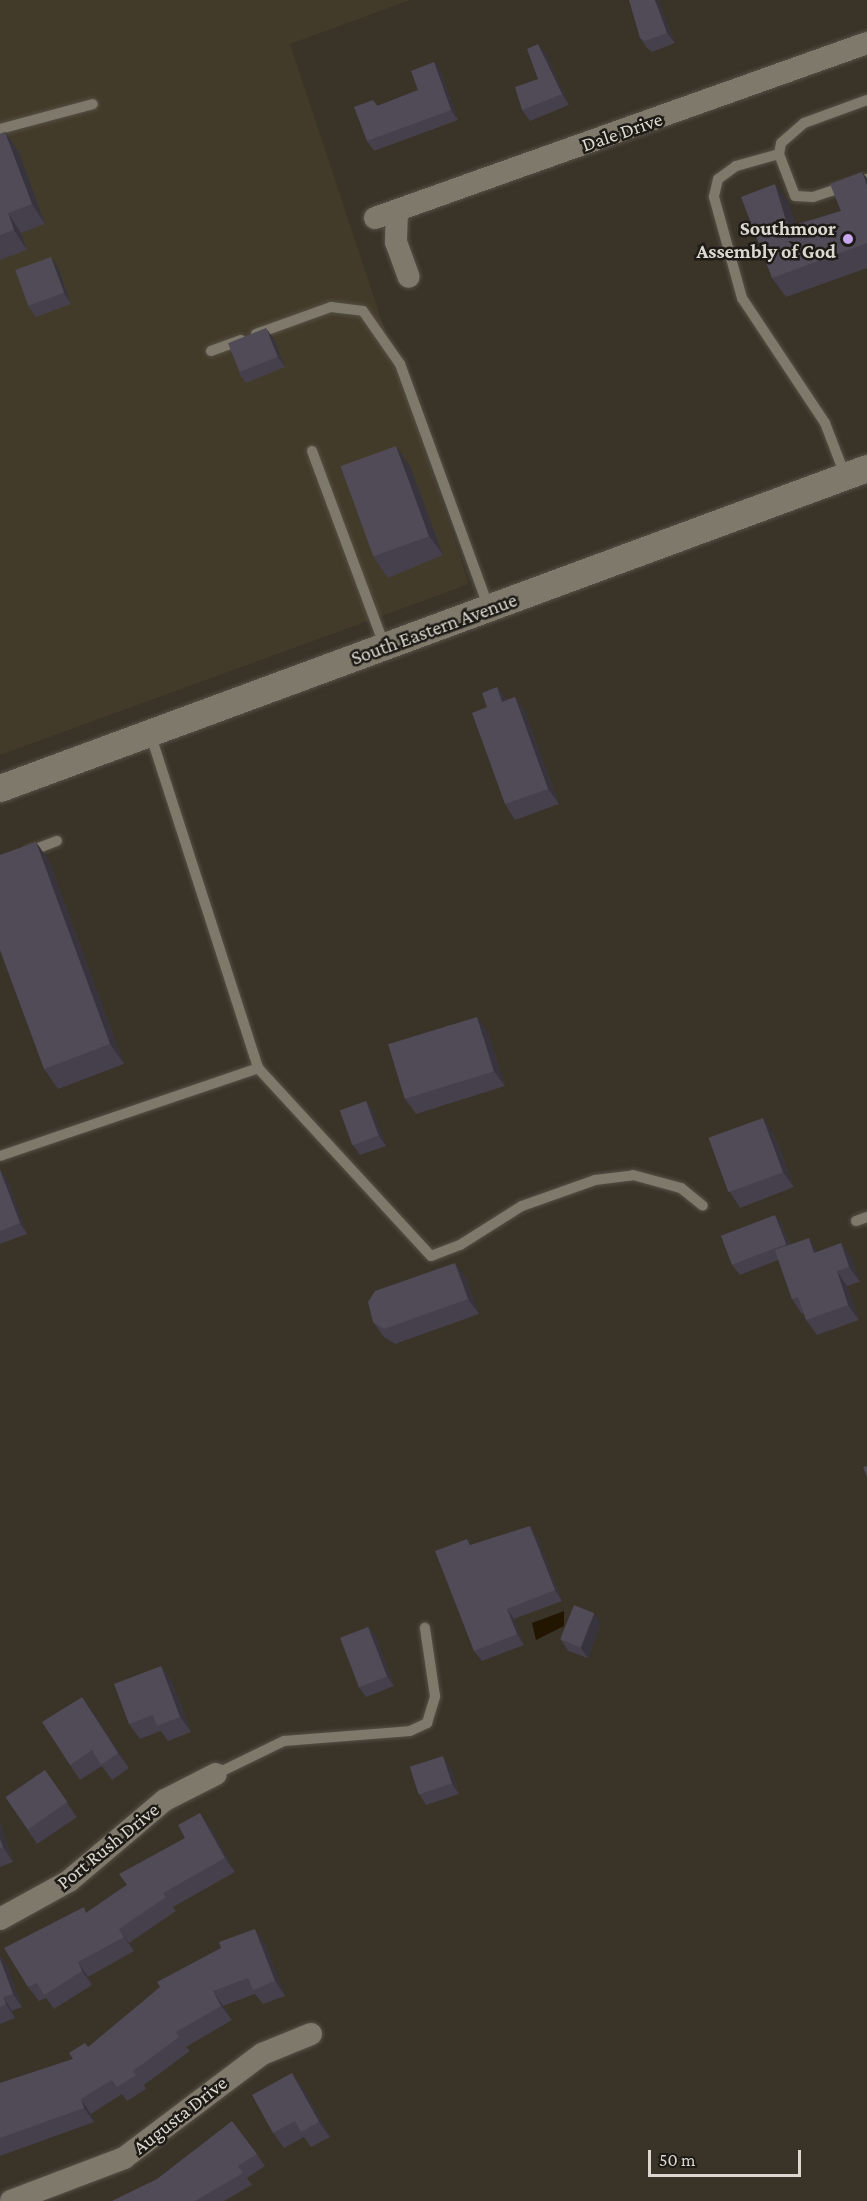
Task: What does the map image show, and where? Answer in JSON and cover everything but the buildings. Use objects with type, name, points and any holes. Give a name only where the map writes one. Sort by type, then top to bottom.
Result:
[{"type":"street","name":"Dale Drive","points":[[375,218],[867,43]]},
{"type":"street","points":[[397,210],[396,242],[409,277]]},
{"type":"street","name":"South Eastern Avenue","points":[[0,788],[856,472]]},
{"type":"street","name":"Port Rush Drive","points":[[0,1919],[69,1881],[165,1800],[216,1774]]},
{"type":"street","name":"Augusta Drive","points":[[11,2201],[124,2157],[262,2054],[311,2034]]},
{"type":"lane","points":[[867,100],[804,123],[781,143],[779,154],[795,196],[813,197],[867,179]]},
{"type":"lane","points":[[0,129],[93,104]]},
{"type":"lane","points":[[779,154],[736,166],[718,179],[714,197],[742,298],[856,472]]},
{"type":"lane","points":[[211,351],[332,307],[363,311],[400,364],[489,609]]},
{"type":"lane","points":[[312,451],[385,647]]},
{"type":"lane","points":[[150,733],[258,1068],[431,1256],[460,1245],[522,1206],[595,1180],[633,1175],[681,1188],[703,1206]]},
{"type":"lane","points":[[19,855],[57,841]]},
{"type":"lane","points":[[0,1156],[258,1068]]},
{"type":"lane","points":[[216,1774],[284,1741],[410,1731],[427,1723],[435,1696],[425,1628]]},
{"type":"shaded area","points":[[0,0],[410,0],[290,44],[469,584],[0,755]]},
{"type":"shaded area","points":[[564,1611],[564,1626],[536,1640],[532,1623]]},
{"type":"place","name":"Southmoor Assembly of God","points":[[848,239]]}]
